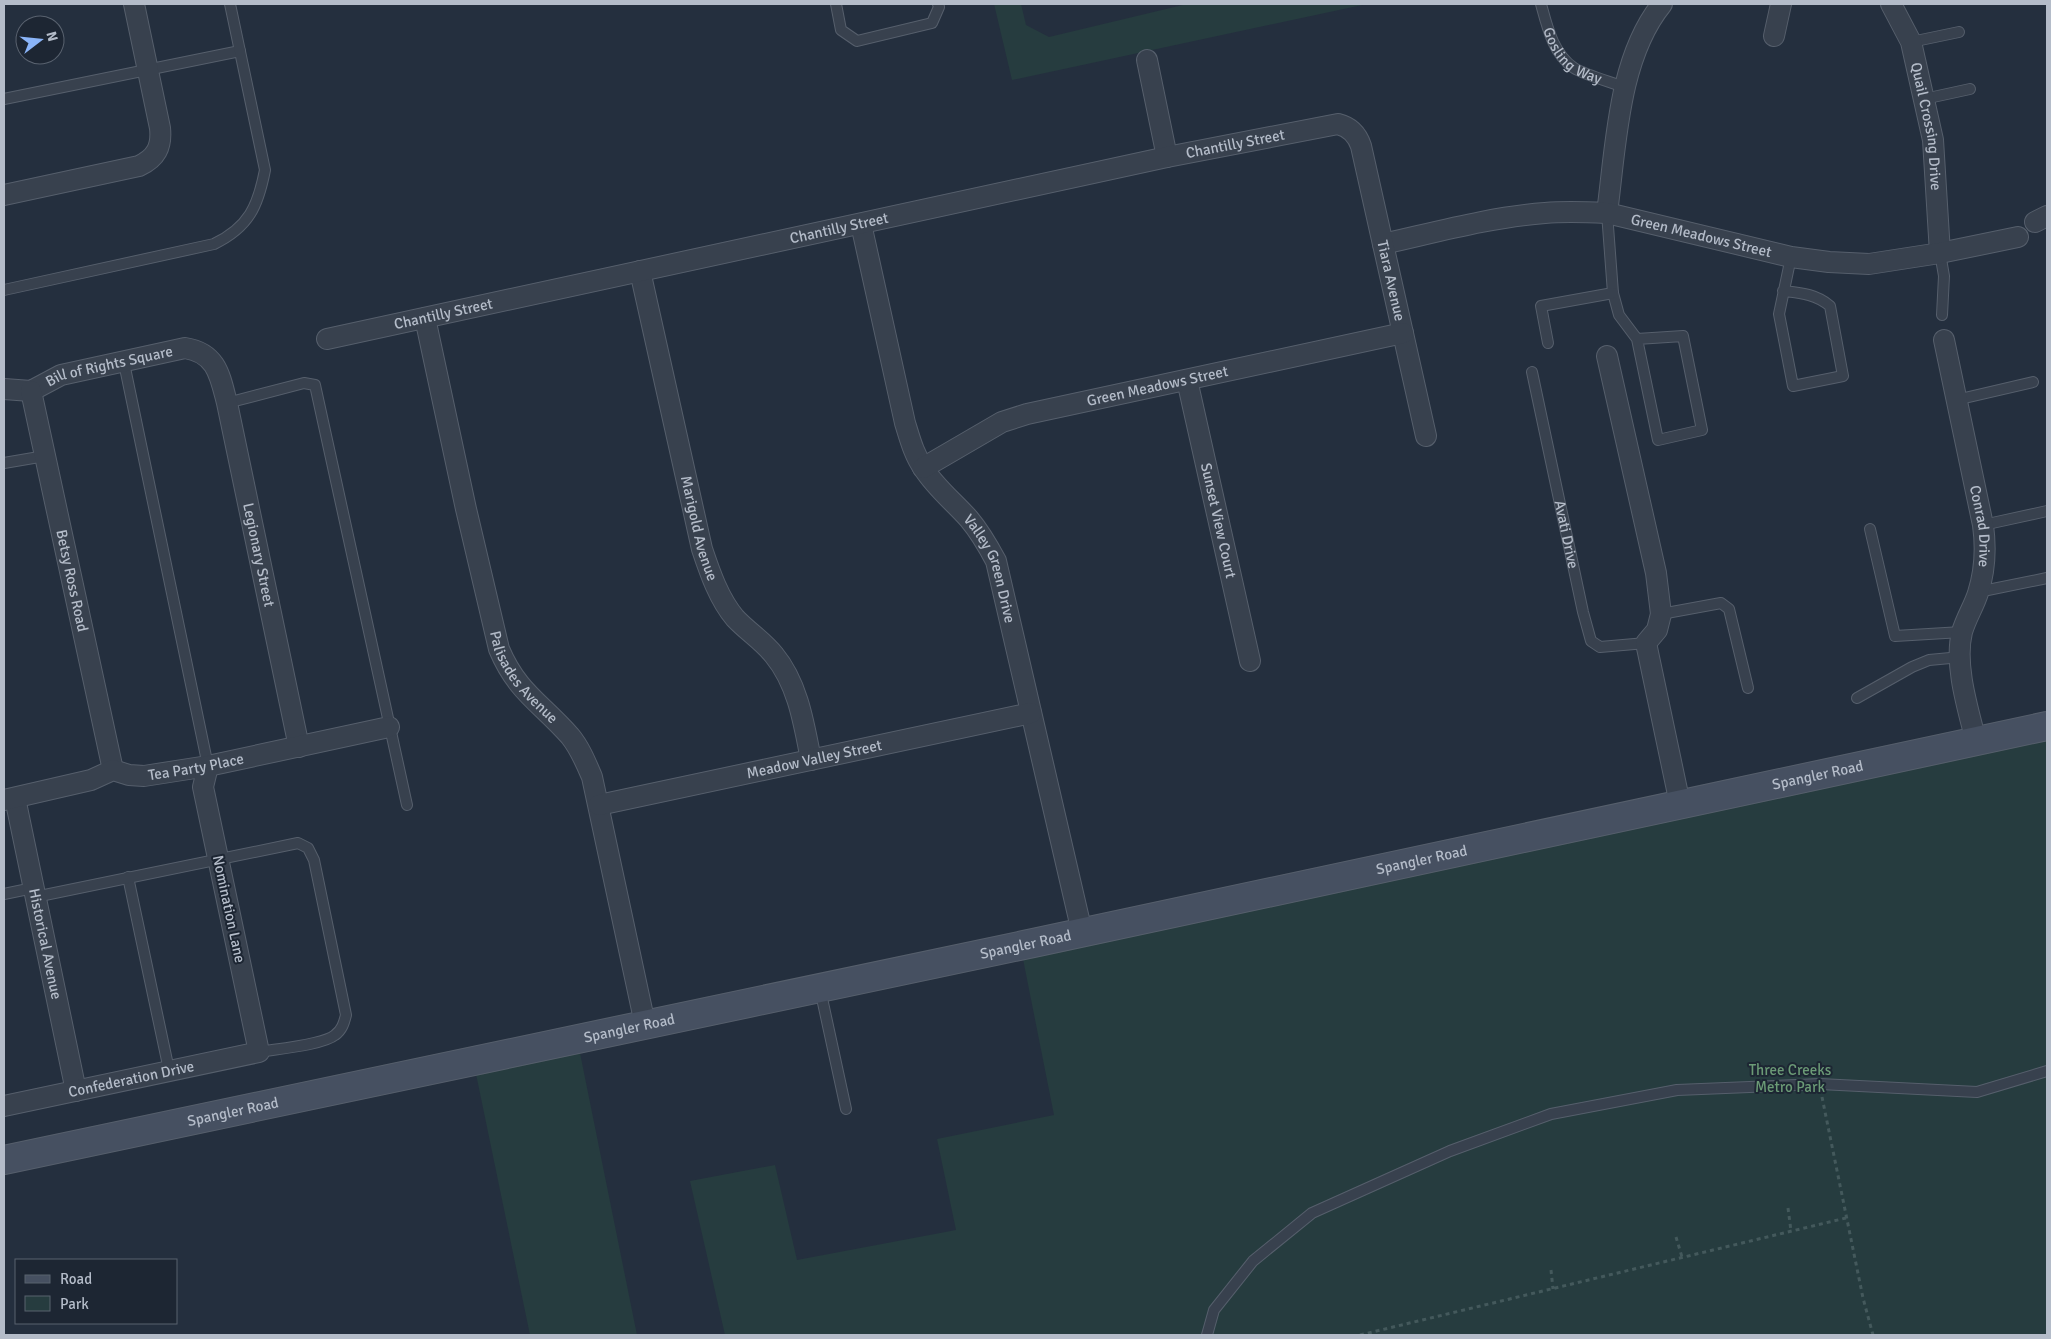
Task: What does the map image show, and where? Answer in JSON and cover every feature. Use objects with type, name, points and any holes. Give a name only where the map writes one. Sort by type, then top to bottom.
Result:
[{"type":"street","points":[[4,195],[139,166],[156,153],[161,139],[134,4]]},
{"type":"street","name":"Gosling Way","points":[[1607,212],[1624,87],[1646,28],[1654,13],[1662,4]]},
{"type":"street","points":[[1774,36],[1781,4]]},
{"type":"street","name":"Quail Crossing Drive","points":[[1891,4],[1911,42],[1934,140],[1940,253]]},
{"type":"street","points":[[1147,60],[1167,157]]},
{"type":"street","name":"Chantilly Street","points":[[327,339],[1167,157],[1325,125],[1338,124],[1350,129]]},
{"type":"street","name":"Tiara Avenue","points":[[1350,129],[1359,139],[1361,146],[1426,436]]},
{"type":"street","name":"Green Meadows Street","points":[[1383,244],[1515,217],[1546,213],[1607,212],[1790,257],[1829,262],[1869,264],[1940,253],[2018,237]]},
{"type":"street","name":"Valley Green Drive","points":[[861,224],[904,423],[913,448],[923,468],[934,483],[979,532],[996,561],[1082,932]]},
{"type":"street","name":"Marigold Avenue","points":[[640,271],[702,549],[710,574],[723,600],[735,618],[774,655],[791,683],[798,700],[812,760]]},
{"type":"street","name":"Palisades Avenue","points":[[425,318],[466,509],[499,649],[507,668],[518,683],[570,736],[582,754],[592,777],[645,1024]]},
{"type":"street","name":"Green Meadows Street","points":[[923,468],[1002,422],[1027,414],[1403,333]]},
{"type":"street","name":"Conrad Drive","points":[[1944,340],[1984,525],[1983,569],[1978,592],[1962,632],[1961,657],[1962,682],[1976,741]]},
{"type":"street","name":"Bill of Rights Square","points":[[4,389],[31,391],[61,375],[124,363],[185,348],[205,355],[213,363]]},
{"type":"street","points":[[1607,356],[1656,573],[1661,614],[1656,630],[1646,643],[1680,804]]},
{"type":"street","name":"Legionary Street","points":[[213,363],[220,378],[227,403],[299,746]]},
{"type":"street","name":"Sunset View Court","points":[[1187,380],[1250,661]]},
{"type":"street","name":"Betsy Ross Road","points":[[31,391],[112,770]]},
{"type":"street","name":"Meadow Valley Street","points":[[599,805],[1031,713]]},
{"type":"street","name":"Spangler Road","points":[[4,1160],[2047,726]]},
{"type":"street","name":"Tea Party Place","points":[[112,770],[129,775],[144,776],[208,766],[389,727]]},
{"type":"street","name":"Nomination Lane","points":[[208,766],[203,787],[259,1052]]},
{"type":"street","points":[[9,799],[91,780],[112,770]]},
{"type":"street","name":"Historical Avenue","points":[[9,799],[34,892],[76,1091]]},
{"type":"street","name":"Confederation Drive","points":[[4,1106],[259,1052]]},
{"type":"lane","points":[[4,290],[214,244],[240,229],[250,216],[261,189],[265,170],[230,4]]},
{"type":"lane","points":[[836,4],[841,30],[857,41],[932,23],[939,7],[938,4]]},
{"type":"lane","name":"Gosling Way","points":[[1541,4],[1549,34],[1562,55],[1574,68],[1624,87]]},
{"type":"lane","points":[[1911,42],[1959,32]]},
{"type":"lane","points":[[4,100],[240,50]]},
{"type":"lane","points":[[1924,99],[1970,89]]},
{"type":"lane","points":[[1607,212],[1613,293],[1619,315],[1637,339],[1658,440],[1702,430],[1683,336],[1637,339]]},
{"type":"lane","points":[[1940,253],[1944,276],[1942,315]]},
{"type":"lane","points":[[1783,291],[1810,294],[1821,298],[1830,306],[1842,376],[1793,386],[1778,314],[1790,257]]},
{"type":"lane","points":[[1548,343],[1541,306],[1613,293]]},
{"type":"lane","points":[[124,363],[208,766]]},
{"type":"lane","name":"Avati Drive","points":[[1532,372],[1583,612],[1591,641],[1600,647],[1646,643]]},
{"type":"lane","points":[[1956,400],[2034,382]]},
{"type":"lane","points":[[227,403],[304,383],[315,385],[407,805]]},
{"type":"lane","points":[[4,463],[44,456]]},
{"type":"lane","points":[[1984,525],[2047,511]]},
{"type":"lane","points":[[1870,529],[1895,636],[1962,632]]},
{"type":"lane","points":[[1978,592],[2047,578]]},
{"type":"lane","points":[[1661,614],[1721,603],[1729,609],[1748,688]]},
{"type":"lane","points":[[1857,698],[1912,667],[1929,660],[1961,657]]},
{"type":"lane","points":[[4,894],[34,892],[128,877],[298,843],[308,848],[314,860],[346,1015],[344,1026],[335,1036],[322,1041],[259,1052]]},
{"type":"lane","points":[[128,877],[169,1070]]},
{"type":"lane","points":[[820,988],[846,1109]]},
{"type":"lane","points":[[1207,1335],[1214,1310],[1253,1261],[1312,1214],[1450,1151],[1551,1114],[1678,1090],[1820,1084],[1977,1092],[2047,1071]]},
{"type":"path","points":[[1820,1084],[1862,1298],[1873,1335]]},
{"type":"path","points":[[1788,1208],[1791,1231]]},
{"type":"path","points":[[1360,1335],[1846,1218]]},
{"type":"path","points":[[1676,1237],[1682,1257]]},
{"type":"path","points":[[1550,1270],[1554,1289]]},
{"type":"green space","points":[[994,4],[1021,4],[1026,25],[1049,37],[1187,4],[1367,4],[1012,80]]},
{"type":"green space","name":"Three Creeks Metro Park","points":[[2047,737],[2047,1335],[725,1335],[690,1181],[775,1165],[797,1260],[956,1230],[937,1139],[1054,1115],[1022,954]]},
{"type":"green space","points":[[580,1053],[637,1335],[530,1335],[476,1074]]}]
